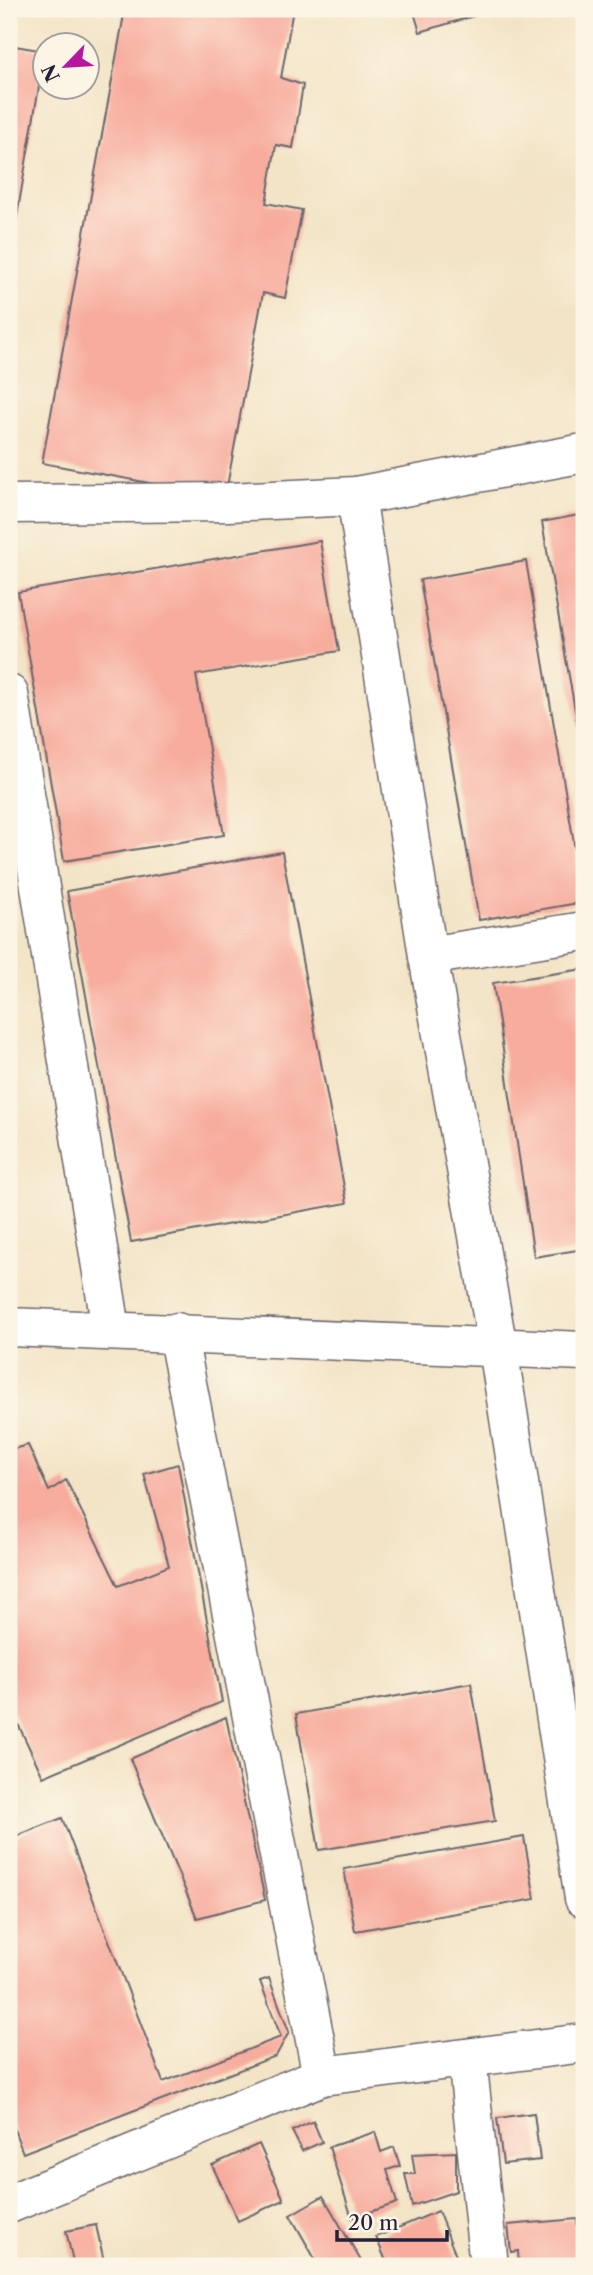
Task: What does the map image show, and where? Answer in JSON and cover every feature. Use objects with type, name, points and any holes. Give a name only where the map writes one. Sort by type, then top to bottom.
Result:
[{"type":"street","points":[[9,504],[229,502],[356,496],[584,453]]},
{"type":"street","points":[[356,496],[428,956],[498,1349],[584,1898]]},
{"type":"street","points":[[9,694],[111,1329]]},
{"type":"street","points":[[428,956],[584,931]]},
{"type":"street","points":[[9,1327],[111,1329],[584,1351]]},
{"type":"street","points":[[177,1332],[322,2076]]},
{"type":"street","points":[[9,2204],[322,2076],[584,2043]]},
{"type":"street","points":[[467,2058],[489,2266]]},
{"type":"building","points":[[125,9],[293,9],[281,78],[303,85],[293,148],[276,145],[266,203],[302,210],[285,298],[263,293],[225,497],[42,463]]},
{"type":"building","points":[[413,9],[497,9],[420,32]]},
{"type":"building","points":[[9,45],[32,49],[32,102],[36,102],[9,257]]},
{"type":"building","points":[[584,514],[584,756],[583,756],[542,522]]},
{"type":"building","points":[[320,541],[339,651],[196,675],[224,835],[64,861],[18,592]]},
{"type":"building","points":[[526,561],[584,902],[479,920],[420,580]]},
{"type":"building","points":[[282,852],[347,1203],[131,1242],[67,891]]},
{"type":"building","points":[[584,969],[584,1249],[534,1257],[493,983]]},
{"type":"building","points":[[28,1445],[49,1491],[66,1480],[118,1586],[169,1566],[144,1474],[178,1464],[222,1702],[43,1777],[9,1705],[9,1450]]},
{"type":"building","points":[[471,1683],[495,1821],[319,1850],[296,1714]]},
{"type":"building","points":[[226,1717],[265,1900],[197,1918],[130,1759]]},
{"type":"building","points":[[62,1818],[163,2082],[281,2037],[260,1981],[269,1978],[289,2032],[276,2056],[23,2153],[9,2116],[9,1839]]},
{"type":"building","points":[[524,1837],[535,1899],[355,1931],[344,1869]]},
{"type":"building","points":[[534,2113],[540,2160],[503,2164],[497,2118]]},
{"type":"building","points":[[313,2121],[322,2142],[302,2151],[292,2131]]},
{"type":"building","points":[[375,2132],[381,2152],[394,2147],[400,2166],[387,2170],[397,2203],[352,2218],[329,2147]]},
{"type":"building","points":[[259,2144],[284,2200],[238,2221],[212,2165]]},
{"type":"building","points":[[456,2152],[456,2191],[412,2206],[405,2174],[415,2174],[412,2154]]},
{"type":"building","points":[[323,2196],[364,2266],[319,2266],[290,2215]]},
{"type":"building","points":[[438,2211],[460,2266],[388,2266],[376,2237]]},
{"type":"building","points":[[577,2219],[582,2264],[519,2266],[518,2251],[511,2252],[508,2225]]},
{"type":"building","points":[[96,2225],[105,2266],[74,2266],[66,2231]]}]
